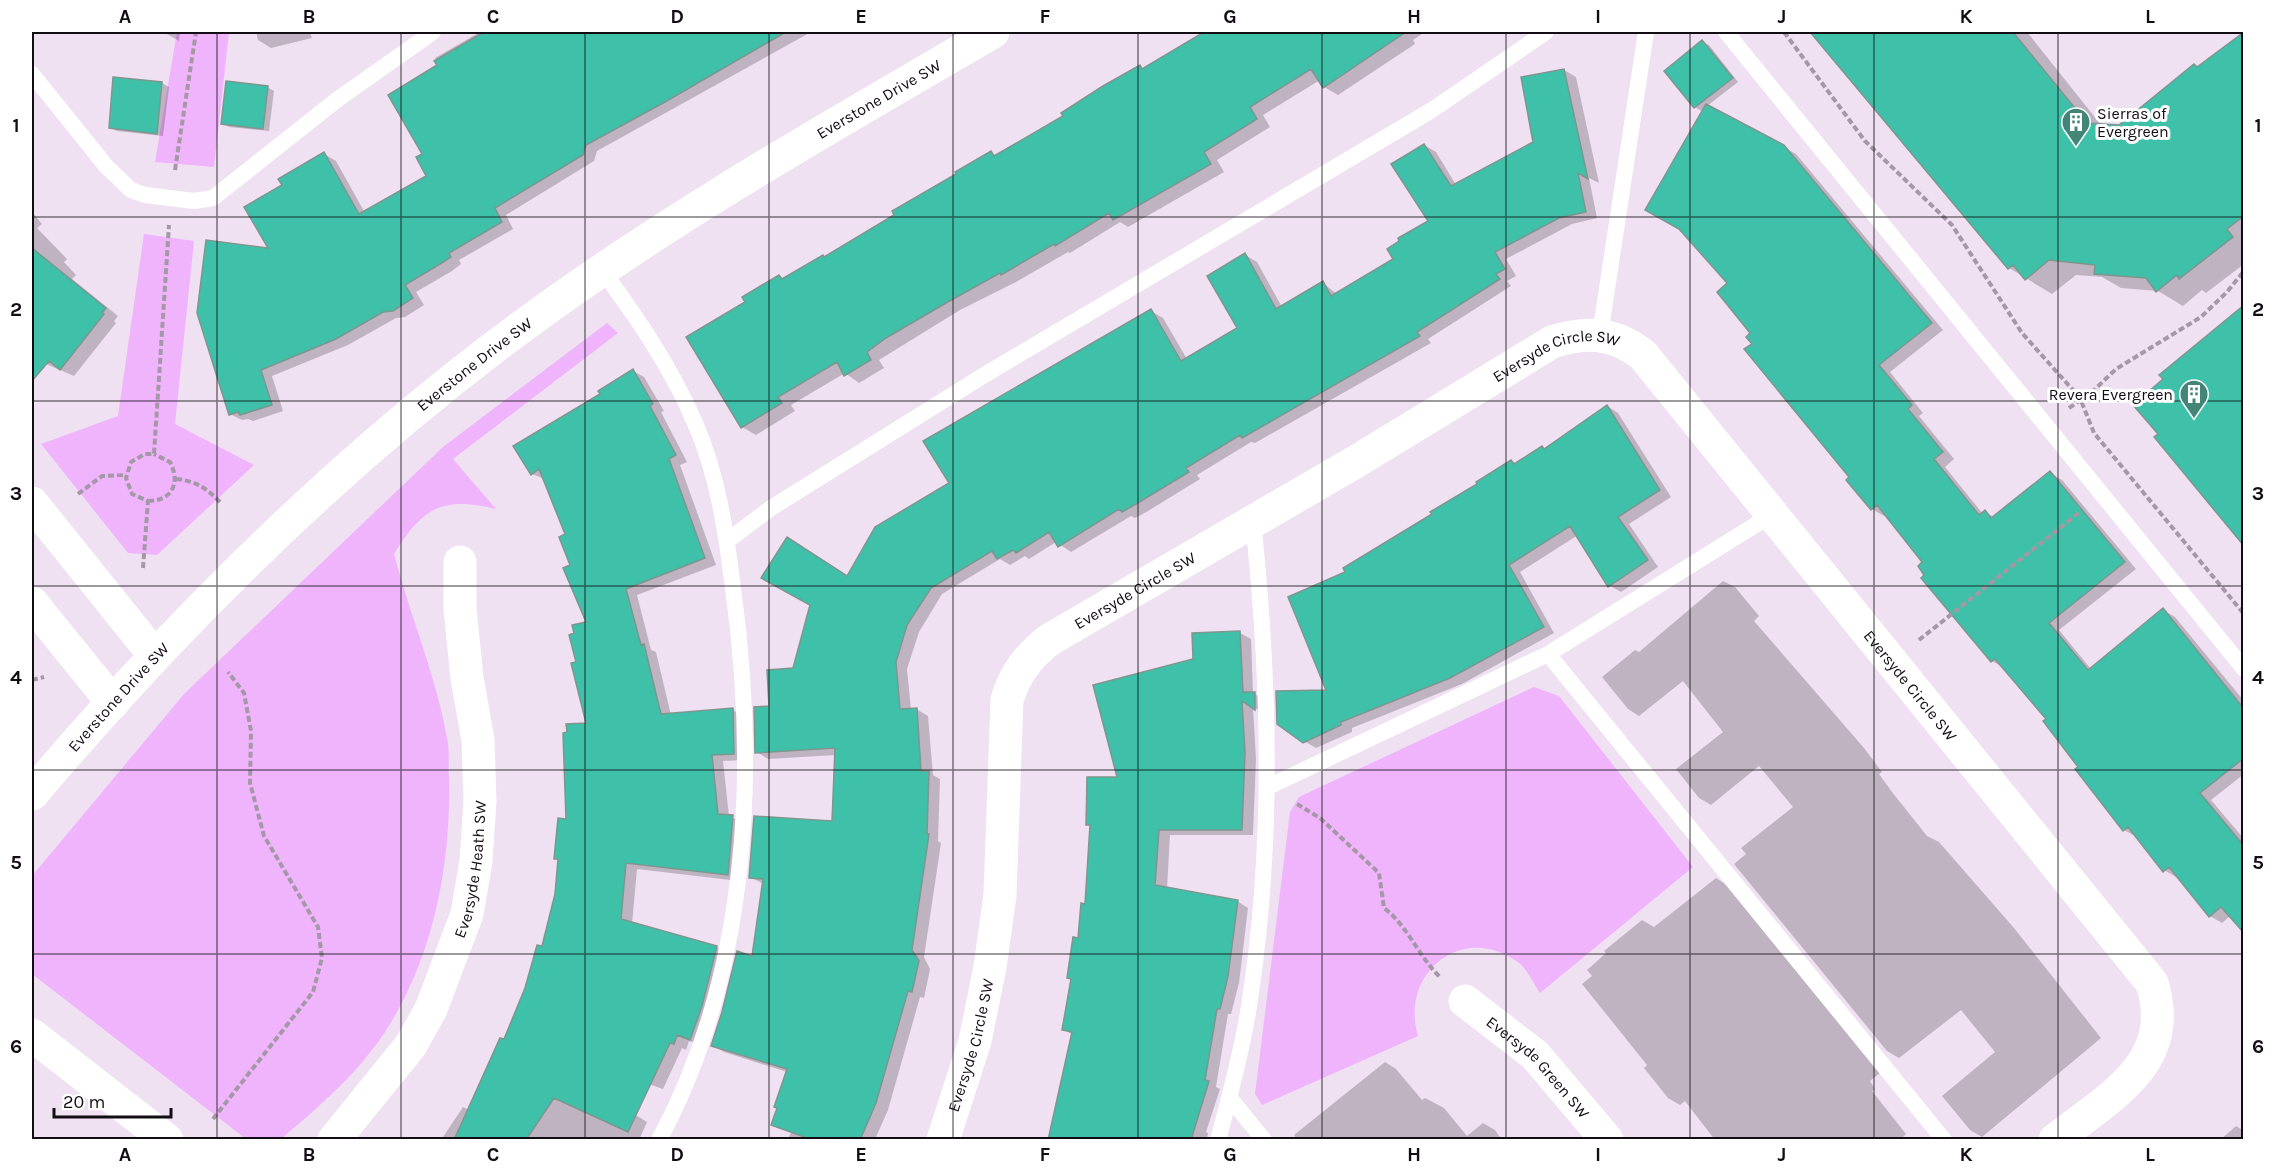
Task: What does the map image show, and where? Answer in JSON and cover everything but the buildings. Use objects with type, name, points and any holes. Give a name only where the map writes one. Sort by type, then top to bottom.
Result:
[{"type":"street","name":"Everstone Drive SW","points":[[32,794],[156,656],[265,544],[370,451],[519,329],[684,215],[993,32]]},
{"type":"street","name":"Eversyde Circle SW","points":[[943,1140],[975,1041],[990,967],[1000,895],[1007,708],[1012,683],[1032,653],[1049,640],[1552,342],[1579,335],[1600,335],[1629,344],[1643,355],[2152,983],[2158,1001],[2159,1021],[2150,1055],[2138,1072],[2055,1140]]},
{"type":"street","points":[[32,503],[156,656]]},
{"type":"street","name":"Eversyde Heath SW","points":[[334,1140],[411,1044],[431,1010],[467,914],[476,861],[480,801],[478,740],[467,678],[460,609],[460,562]]},
{"type":"street","points":[[32,603],[113,703]]},
{"type":"street","name":"Eversyde Green SW","points":[[1465,1001],[1535,1055],[1607,1140]]},
{"type":"street","points":[[32,1035],[148,1134]]},
{"type":"lane","points":[[32,74],[118,179],[131,190],[145,195],[194,201],[213,198],[338,99],[433,32]]},
{"type":"lane","points":[[727,541],[771,508],[986,374],[1432,110],[1546,32]]},
{"type":"lane","points":[[1600,335],[1646,32]]},
{"type":"lane","points":[[1726,32],[2244,669]]},
{"type":"lane","points":[[602,270],[661,353],[696,424],[717,490],[727,541],[738,622],[746,794],[736,895],[724,963],[710,1014],[686,1081],[658,1140]]},
{"type":"lane","points":[[1268,787],[1548,654],[1773,514]]},
{"type":"lane","points":[[1218,1140],[1248,1009],[1257,949],[1268,787],[1268,714],[1262,605],[1253,521]]},
{"type":"lane","points":[[1548,654],[1944,1140]]},
{"type":"lane","points":[[1229,1097],[1264,1140]]},
{"type":"path","points":[[154,454],[171,198],[196,32]]},
{"type":"path","points":[[1784,32],[1865,141],[1952,225],[2022,333],[2080,398],[2094,433],[2244,614]]},
{"type":"path","points":[[2080,398],[2091,393],[2116,369],[2201,317],[2227,292],[2244,271]]},
{"type":"path","points":[[154,454],[170,462],[176,479],[167,496],[158,501],[148,501],[132,494],[126,475],[131,462],[138,457],[154,454]]},
{"type":"path","points":[[78,494],[102,476],[126,475]]},
{"type":"path","points":[[176,479],[191,480],[202,485],[220,502]]},
{"type":"path","points":[[1893,662],[2101,495]]},
{"type":"path","points":[[143,568],[148,501]]},
{"type":"path","points":[[213,1119],[313,992],[322,958],[318,927],[264,836],[250,783],[251,732],[244,693],[228,672]]},
{"type":"path","points":[[32,680],[44,677]]},
{"type":"path","points":[[1268,787],[1320,818],[1379,873],[1384,908],[1397,918],[1425,963],[1465,1001]]},
{"type":"shaded area","points":[[177,32],[229,32],[214,167],[155,162]]},
{"type":"shaded area","points":[[144,234],[194,241],[175,424],[254,465],[157,555],[128,553],[41,444],[118,416]]},
{"type":"shaded area","points":[[607,323],[618,333],[453,459],[496,509],[461,504],[435,509],[414,526],[394,554],[430,668],[448,743],[447,843],[437,906],[429,937],[405,996],[390,1024],[367,1057],[326,1100],[281,1139],[246,1139],[32,974],[32,876],[184,694],[443,447]]},
{"type":"shaded area","points":[[1534,687],[1559,696],[1693,867],[1540,993],[1519,963],[1498,951],[1477,948],[1458,951],[1441,960],[1427,974],[1418,992],[1415,1013],[1418,1036],[1262,1105],[1255,1094],[1290,812],[1299,797]]},
{"type":"place","name":"Sierras of Evergreen","points":[[2076,148]]},
{"type":"place","name":"Revera Evergreen","points":[[2194,420]]}]
